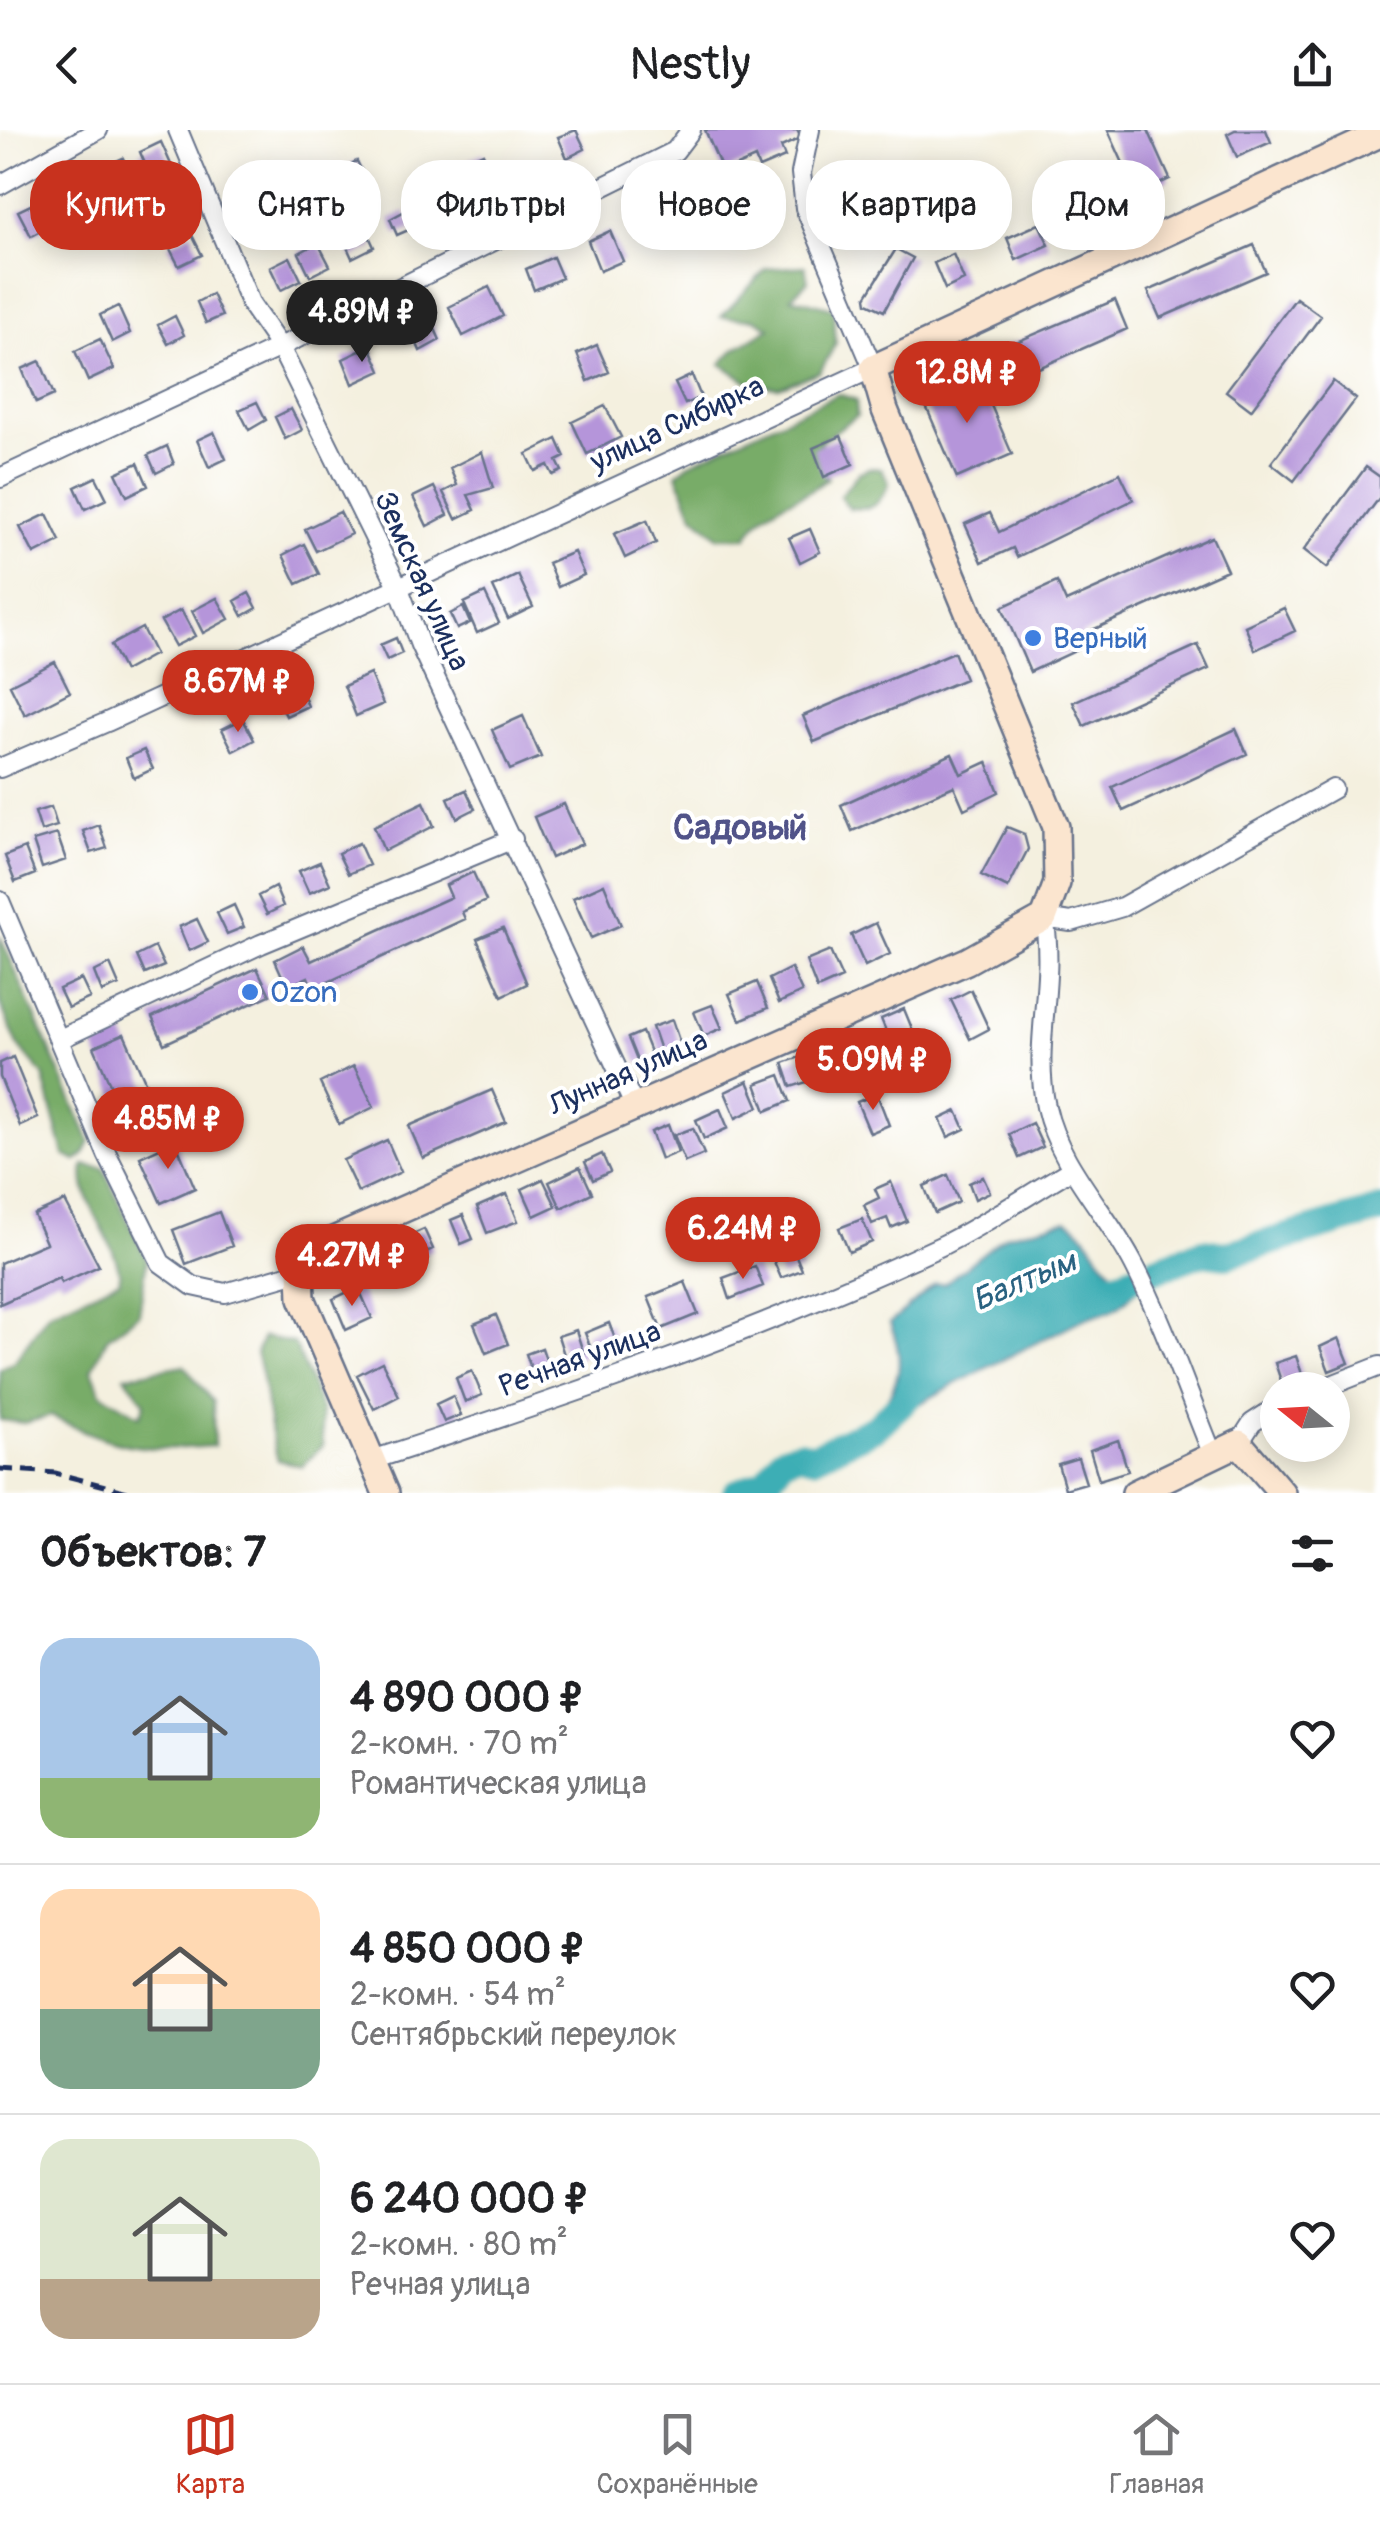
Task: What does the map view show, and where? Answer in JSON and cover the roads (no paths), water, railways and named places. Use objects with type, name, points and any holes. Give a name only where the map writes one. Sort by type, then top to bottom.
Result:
[{"type":"street","points":[[0,186],[98,130]]},
{"type":"street","name":"Земская улица","points":[[178,130],[251,304],[280,347],[398,586],[420,645],[634,1105]]},
{"type":"street","points":[[0,478],[280,347],[675,151],[691,130]]},
{"type":"street","points":[[810,130],[801,173],[805,208],[1056,827],[1057,883],[1044,918],[1050,971],[1042,1029],[1043,1085],[1052,1127],[1072,1169],[1136,1268],[1214,1454]]},
{"type":"street","name":"улица Сибирка","points":[[0,768],[108,722],[1380,134]]},
{"type":"street","points":[[1044,918],[1071,922],[1122,907],[1333,789]]},
{"type":"street","points":[[60,1039],[261,944],[512,838]]},
{"type":"street","points":[[0,901],[109,1156],[161,1263],[193,1286],[225,1293],[301,1271],[302,1298],[386,1493]]},
{"type":"street","name":"Лунная улица","points":[[301,1271],[313,1249],[962,963],[1024,933],[1044,918]]},
{"type":"street","name":"Речная улица","points":[[372,1460],[603,1382],[836,1292],[944,1244],[1072,1169]]},
{"type":"street","points":[[1350,1378],[1380,1366]]},
{"type":"street","points":[[1136,1493],[1239,1443],[1260,1418]]},
{"type":"street","points":[[1239,1443],[1282,1493]]},
{"type":"water","points":[[1067,1220],[1084,1234],[1109,1268],[1128,1279],[1135,1291],[1112,1310],[1075,1323],[888,1423],[878,1415],[898,1370],[898,1349],[890,1323],[935,1284],[945,1283],[1006,1235]]},
{"type":"waterway","name":"Балтым","points":[[1093,1292],[1203,1252],[1226,1255],[1380,1210]]},
{"type":"waterway","name":"Балтым","points":[[736,1493],[767,1481],[782,1459],[799,1453],[813,1457],[876,1427],[910,1395]]},
{"type":"railway","points":[[0,1469],[55,1473],[132,1493]]},
{"type":"place","name":"Верный","points":[[1033,638]]},
{"type":"place","name":"Ozon","points":[[250,992]]},
{"type":"district","name":"Садовый","points":[[740,828]]}]
